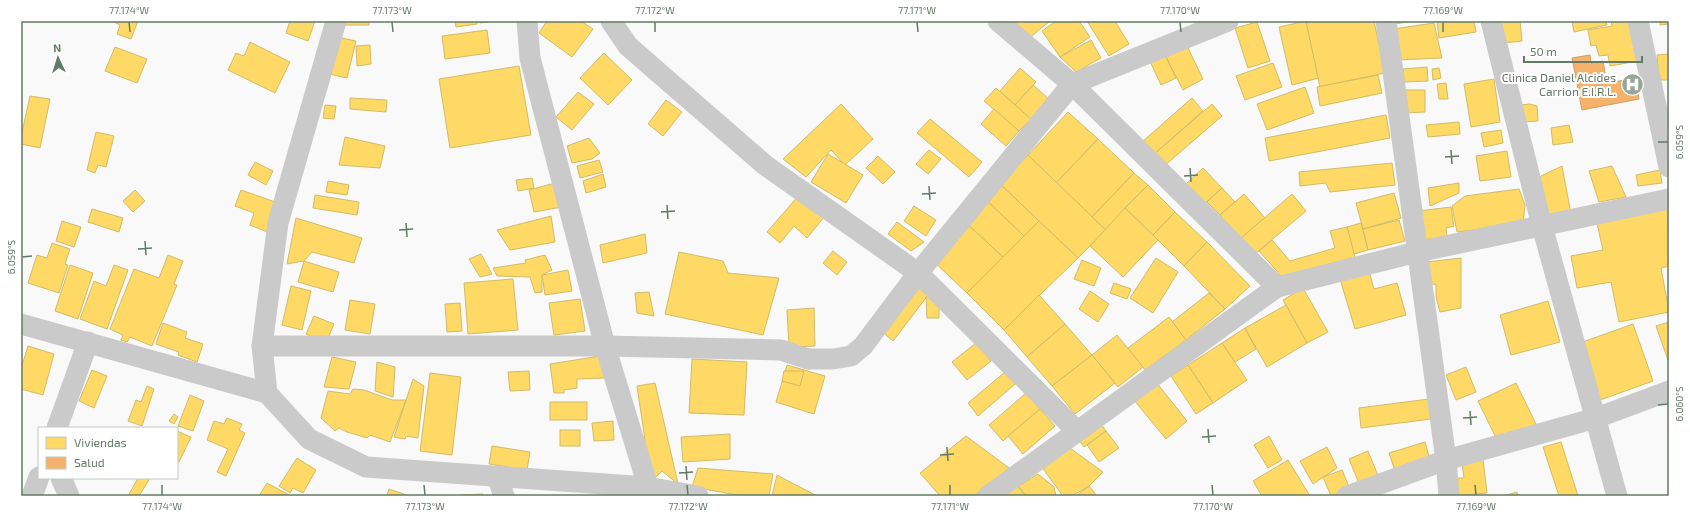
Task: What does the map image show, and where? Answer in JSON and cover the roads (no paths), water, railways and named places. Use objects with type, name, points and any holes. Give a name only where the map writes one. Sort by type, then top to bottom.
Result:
[{"type":"street","points":[[267,393],[262,346],[278,223],[336,21]]},
{"type":"street","points":[[527,21],[530,58],[605,346],[649,492]]},
{"type":"street","points":[[612,21],[628,46],[765,165],[918,273],[1077,431]]},
{"type":"street","points":[[998,21],[1072,84],[1277,286]]},
{"type":"street","points":[[262,346],[605,346],[781,350],[808,359],[833,359],[851,356],[863,346],[918,273],[1072,84],[1228,21]]},
{"type":"street","points":[[1386,21],[1446,460],[1449,496]]},
{"type":"street","points":[[1491,21],[1542,226],[1617,496]]},
{"type":"street","points":[[1638,21],[1669,167]]},
{"type":"street","points":[[988,496],[1277,286],[1417,252],[1669,199]]},
{"type":"street","points":[[21,324],[267,393],[309,440],[366,467],[497,476],[698,496]]},
{"type":"street","points":[[57,427],[88,342]]},
{"type":"street","points":[[1347,496],[1446,460],[1596,418],[1669,391]]},
{"type":"street","points":[[497,476],[504,496]]},
{"type":"street","points":[[32,496],[38,479]]},
{"type":"street","points":[[61,479],[69,496]]},
{"type":"place","name":"Clinica Daniel Alcides Carrion E.I.R.L.","points":[[1632,85]]}]
